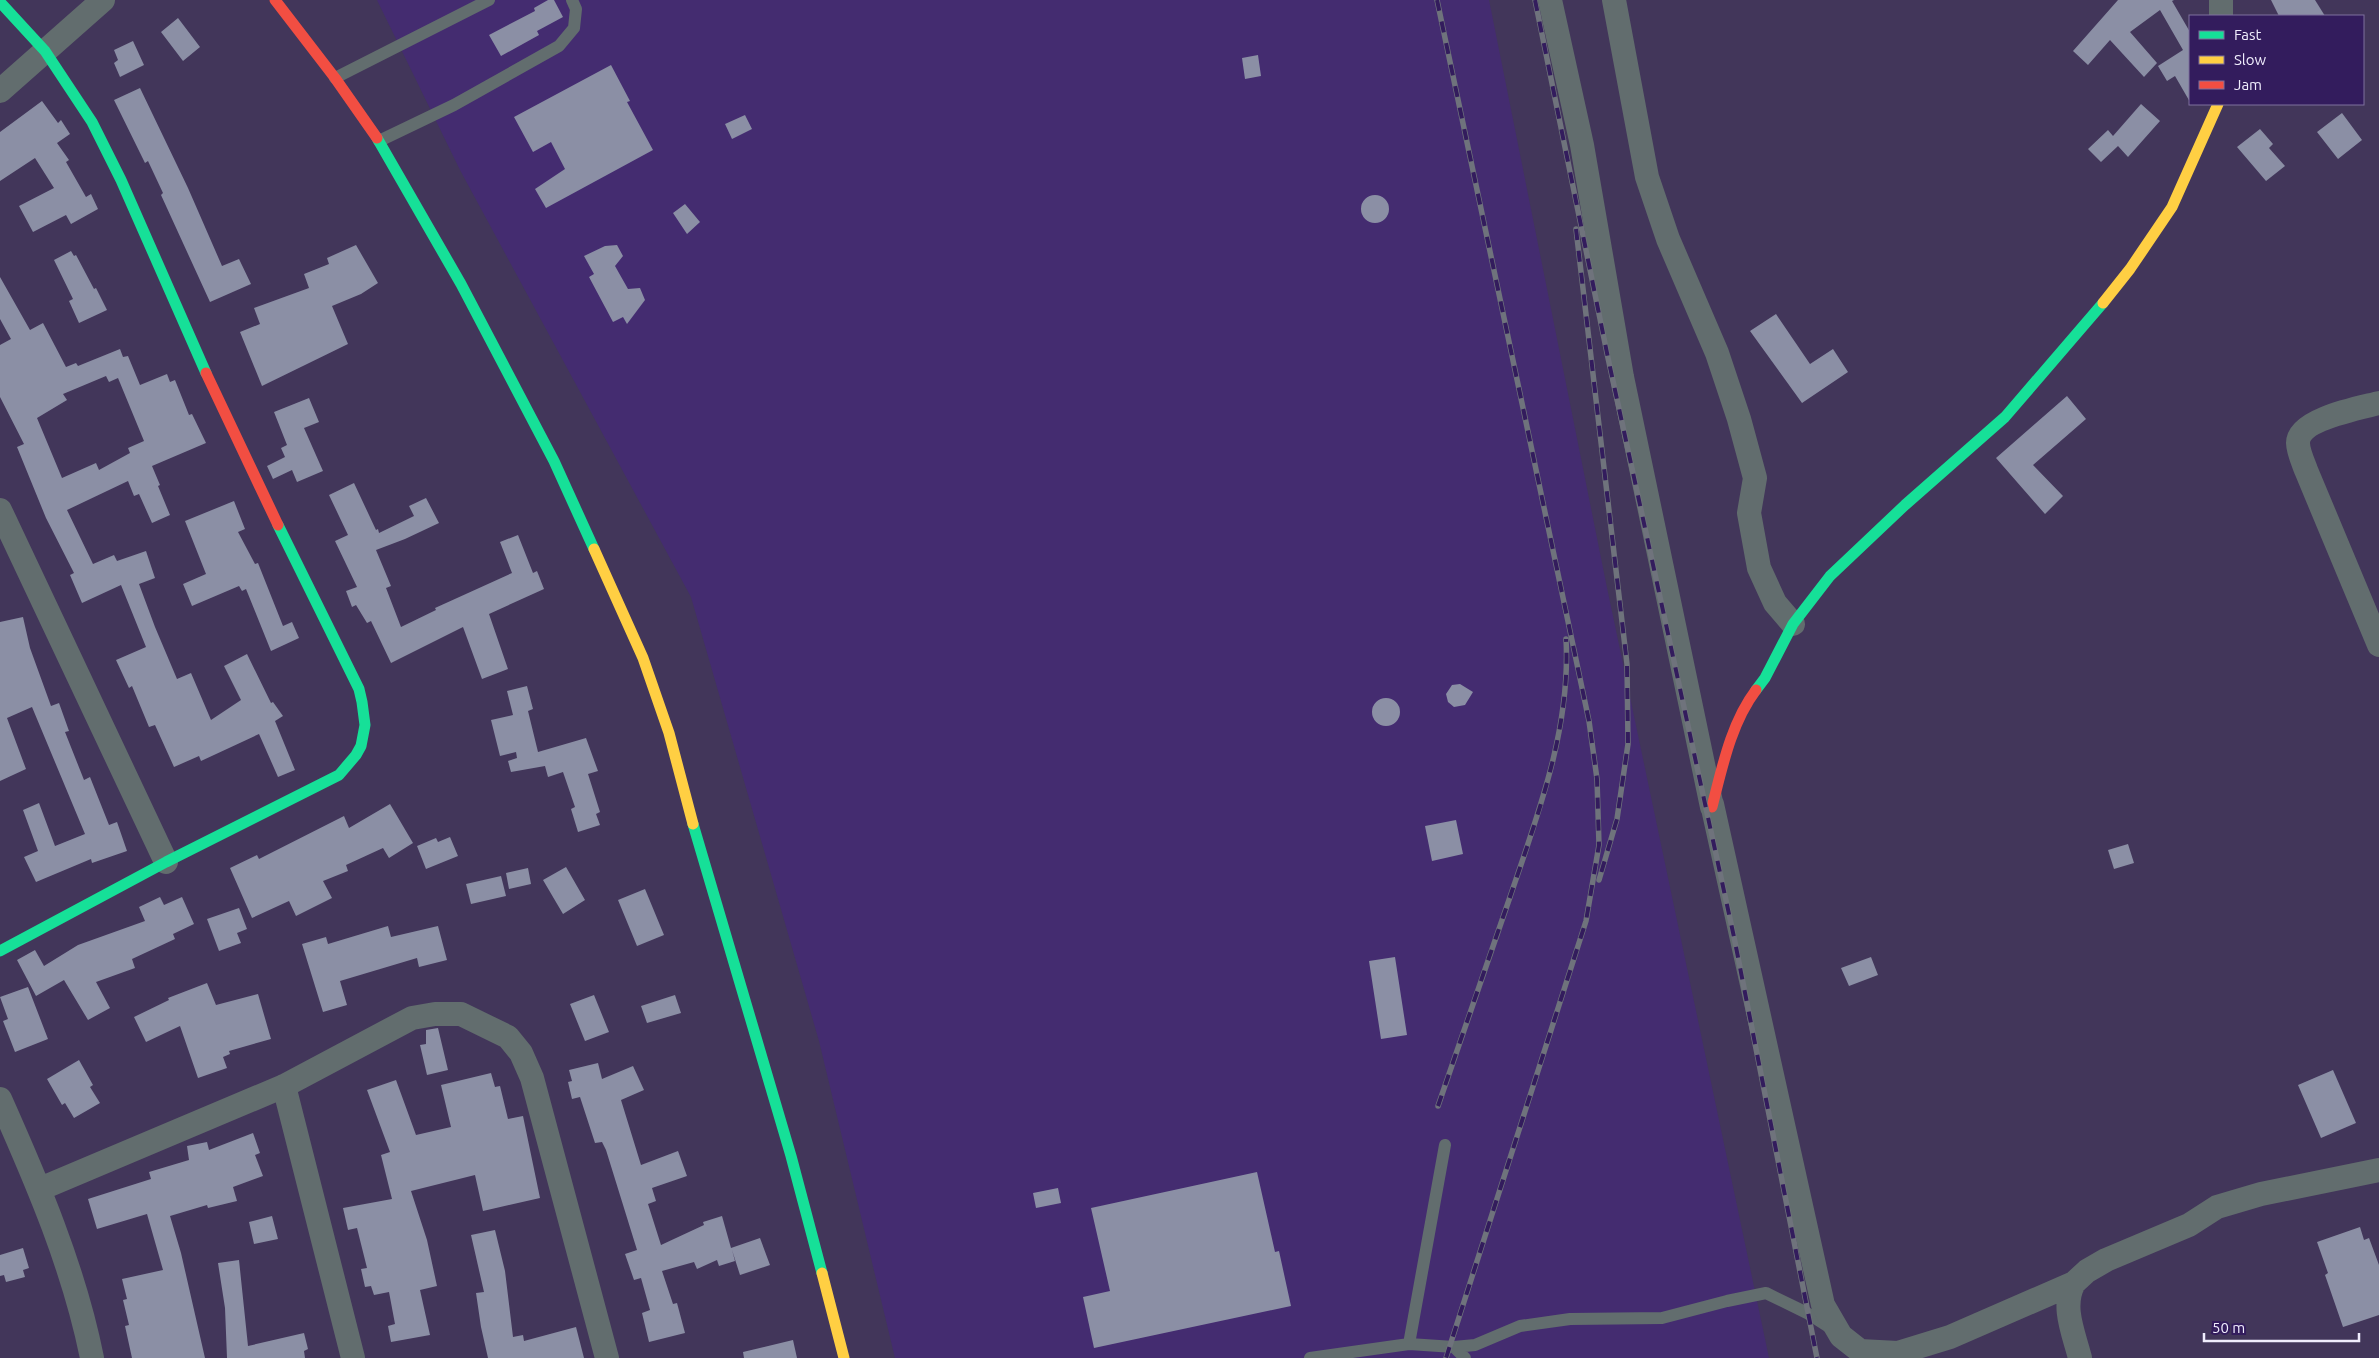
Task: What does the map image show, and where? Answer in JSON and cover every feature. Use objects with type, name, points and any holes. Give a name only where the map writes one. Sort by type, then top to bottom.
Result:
[{"type":"street","points":[[0,91],[103,0]]},
{"type":"street","points":[[276,0],[335,78],[379,141],[461,284],[554,461],[643,658],[669,733],[690,816],[791,1156],[844,1358]]},
{"type":"street","points":[[1550,0],[1582,145],[1622,377],[1712,805],[1823,1306],[1842,1336],[1862,1355],[1898,1353],[1950,1337],[2074,1283]]},
{"type":"street","points":[[1614,0],[1647,177],[1668,239],[1717,353],[1739,419],[1752,470],[1754,478],[1749,513],[1758,568],[1775,603],[1793,624]]},
{"type":"street","points":[[2221,0],[2221,15]]},
{"type":"street","points":[[0,2],[45,51],[72,88],[92,122],[117,172],[229,425],[359,689],[366,714],[363,739],[358,754],[339,775],[166,862],[0,951]]},
{"type":"street","points":[[1712,805],[1722,768],[1743,706],[1765,678],[1793,624],[1830,576],[1905,505],[2005,417],[2095,314],[2130,269],[2172,207],[2218,105]]},
{"type":"street","points":[[2379,403],[2313,422],[2300,433],[2298,444],[2306,470],[2379,645]]},
{"type":"street","points":[[0,510],[166,862]]},
{"type":"street","points":[[40,1189],[284,1086],[412,1018],[436,1014],[461,1014],[508,1037],[521,1053],[532,1078],[607,1358]]},
{"type":"street","points":[[284,1086],[353,1358]]},
{"type":"street","points":[[0,1099],[40,1189],[68,1272],[92,1358]]},
{"type":"street","points":[[2080,1358],[2068,1305],[2069,1292],[2074,1283],[2087,1271],[2106,1260],[2189,1225],[2217,1208],[2261,1194],[2379,1170]]},
{"type":"lane","points":[[335,78],[489,0]]},
{"type":"lane","points":[[379,141],[454,105],[559,46],[574,28],[576,9],[572,0]]},
{"type":"lane","points":[[1409,1344],[1445,1145]]},
{"type":"lane","points":[[1310,1358],[1409,1344],[1454,1347],[1475,1344],[1520,1326],[1570,1319],[1662,1318],[1766,1293],[1808,1313],[1842,1336]]},
{"type":"lane","points":[[1454,1347],[1464,1358]]},
{"type":"shaded area","points":[[377,0],[1489,0],[1606,583],[1769,1358],[895,1358],[819,1041],[691,597],[460,170]]},
{"type":"building","points":[[548,0],[554,0],[563,17],[537,31],[539,35],[501,56],[489,35],[535,11],[534,8]]},
{"type":"building","points":[[2118,0],[2174,0],[2172,1],[2189,30],[2189,100],[2175,76],[2167,81],[2158,66],[2183,50],[2160,10],[2130,32],[2157,63],[2144,77],[2110,40],[2088,65],[2073,51]]},
{"type":"building","points":[[2271,0],[2315,0],[2324,15],[2278,15]]},
{"type":"building","points":[[178,18],[200,47],[183,61],[161,32]]},
{"type":"building","points":[[133,41],[144,65],[120,77],[114,63],[118,60],[114,50]]},
{"type":"building","points":[[1258,55],[1261,76],[1245,79],[1242,58]]},
{"type":"building","points":[[611,65],[630,101],[627,102],[653,150],[546,208],[535,189],[565,169],[551,142],[533,152],[514,117]]},
{"type":"building","points":[[140,88],[188,188],[222,266],[239,259],[251,284],[210,302],[161,195],[163,193],[148,161],[145,163],[114,100]]},
{"type":"building","points":[[42,101],[58,123],[61,120],[70,134],[57,143],[69,160],[66,162],[86,197],[91,194],[98,209],[71,224],[66,215],[33,232],[19,206],[54,188],[35,158],[0,181],[0,132]]},
{"type":"building","points":[[2141,104],[2160,121],[2128,157],[2118,146],[2101,162],[2088,149],[2108,130],[2113,136]]},
{"type":"building","points":[[2342,113],[2362,140],[2338,159],[2317,132]]},
{"type":"building","points":[[745,115],[752,129],[732,139],[725,124]]},
{"type":"building","points":[[2260,129],[2273,144],[2269,148],[2285,166],[2266,181],[2237,147]]},
{"type":"building","points":[[1375,195],[1385,199],[1389,209],[1385,219],[1375,223],[1365,219],[1361,209],[1365,199]]},
{"type":"building","points":[[685,204],[700,222],[687,234],[673,213]]},
{"type":"building","points":[[356,245],[378,283],[361,294],[332,306],[348,344],[262,386],[240,332],[260,324],[254,308],[309,288],[304,274],[329,264],[327,258]]},
{"type":"building","points":[[617,245],[623,256],[615,266],[628,289],[640,288],[645,300],[627,324],[623,317],[613,322],[589,277],[594,274],[584,256],[605,246]]},
{"type":"building","points":[[71,251],[74,256],[76,255],[107,310],[79,323],[69,301],[73,299],[54,260]]},
{"type":"building","points":[[0,277],[30,330],[43,323],[66,367],[76,363],[78,366],[120,349],[123,357],[128,356],[140,385],[167,374],[170,382],[175,380],[189,415],[192,414],[206,443],[152,466],[170,515],[152,523],[139,494],[134,496],[128,481],[67,510],[93,564],[114,555],[117,561],[146,551],[155,578],[139,584],[155,627],[177,679],[191,673],[211,720],[241,700],[224,666],[247,654],[271,703],[273,702],[283,716],[275,721],[295,770],[278,777],[259,734],[201,761],[199,756],[174,767],[155,725],[149,727],[132,686],[129,688],[116,660],[146,647],[121,585],[82,603],[70,575],[74,573],[46,518],[17,447],[24,444],[0,397],[0,345],[11,339],[0,319]],"holes":[[[106,376],[109,382],[118,378],[144,441],[128,448],[130,453],[99,470],[96,463],[62,478],[37,418],[67,400],[63,394]]]},
{"type":"building","points":[[1776,314],[1810,364],[1833,349],[1848,372],[1802,403],[1750,331]]},
{"type":"building","points":[[2067,396],[2086,419],[2033,465],[2063,496],[2045,514],[1996,458]]},
{"type":"building","points":[[309,398],[319,422],[304,428],[323,471],[297,482],[292,470],[273,479],[267,466],[285,457],[281,448],[287,445],[274,412]]},
{"type":"building","points":[[354,483],[379,533],[414,516],[409,506],[426,498],[439,523],[376,550],[391,586],[386,588],[401,627],[436,610],[435,608],[512,573],[500,542],[518,535],[533,573],[537,571],[544,589],[489,614],[508,669],[482,679],[463,627],[391,663],[371,621],[367,623],[356,605],[352,607],[346,591],[357,587],[335,541],[348,535],[329,495]]},
{"type":"building","points":[[234,501],[245,529],[238,532],[255,564],[258,563],[283,626],[292,622],[299,638],[271,651],[246,589],[242,591],[239,586],[192,606],[183,584],[206,574],[185,521]]},
{"type":"building","points":[[23,617],[30,648],[51,706],[59,703],[69,731],[65,732],[84,780],[90,777],[109,825],[117,822],[127,851],[92,863],[91,859],[36,882],[24,857],[38,851],[23,810],[39,803],[55,846],[85,834],[32,707],[7,718],[26,769],[0,781],[0,622]]},
{"type":"building","points":[[1460,684],[1473,692],[1465,705],[1454,707],[1448,702],[1446,694],[1452,685]]},
{"type":"building","points":[[527,686],[533,709],[528,711],[538,752],[586,738],[598,771],[588,774],[600,812],[596,814],[600,825],[578,832],[571,809],[575,807],[563,772],[548,777],[545,766],[511,772],[508,761],[517,758],[516,752],[500,756],[491,720],[513,715],[507,691]]},
{"type":"building","points":[[1386,698],[1396,702],[1400,712],[1396,722],[1386,726],[1376,722],[1372,712],[1376,702]]},
{"type":"building","points":[[390,804],[413,843],[389,858],[383,848],[346,865],[348,871],[323,881],[332,898],[296,916],[289,901],[252,918],[230,868],[257,855],[259,859],[344,816],[349,828]]},
{"type":"building","points":[[1456,820],[1463,854],[1432,861],[1425,826]]},
{"type":"building","points":[[450,837],[458,856],[426,869],[417,846],[436,838],[438,842]]},
{"type":"building","points":[[2128,844],[2134,863],[2114,869],[2108,850]]},
{"type":"building","points":[[566,867],[585,900],[563,914],[543,880]]},
{"type":"building","points":[[528,868],[531,884],[509,889],[506,873]]},
{"type":"building","points":[[501,876],[506,896],[471,904],[466,884]]},
{"type":"building","points":[[645,889],[664,935],[637,946],[618,900]]},
{"type":"building","points":[[160,897],[164,905],[182,897],[194,924],[173,934],[175,939],[132,959],[135,968],[96,982],[110,1008],[88,1020],[64,980],[36,996],[17,960],[35,950],[44,966],[78,945],[145,921],[139,907]]},
{"type":"building","points":[[239,908],[247,929],[237,933],[241,943],[219,951],[207,919]]},
{"type":"building","points":[[388,926],[391,937],[438,926],[447,960],[419,967],[417,958],[340,981],[347,1005],[323,1012],[302,944],[326,937],[328,944]]},
{"type":"building","points":[[1395,957],[1407,1035],[1381,1039],[1369,961]]},
{"type":"building","points":[[1871,957],[1878,975],[1849,986],[1841,968]]},
{"type":"building","points":[[207,983],[216,1005],[258,994],[271,1039],[229,1051],[230,1054],[223,1057],[227,1068],[198,1078],[180,1026],[146,1042],[134,1017],[169,1000],[168,998]]},
{"type":"building","points":[[28,987],[48,1039],[15,1052],[3,1021],[8,1019],[0,997]]},
{"type":"building","points":[[594,995],[609,1032],[585,1041],[570,1004]]},
{"type":"building","points":[[675,995],[681,1013],[647,1023],[641,1006]]},
{"type":"building","points":[[438,1028],[448,1070],[427,1075],[420,1045],[426,1044],[426,1030]]},
{"type":"building","points":[[79,1060],[93,1085],[90,1087],[100,1103],[74,1118],[65,1103],[62,1105],[47,1079]]},
{"type":"building","points":[[598,1063],[602,1079],[633,1066],[644,1090],[621,1100],[641,1165],[678,1151],[687,1176],[652,1188],[656,1201],[648,1204],[661,1245],[704,1225],[703,1222],[722,1216],[731,1248],[760,1238],[770,1265],[740,1275],[732,1250],[735,1261],[719,1266],[717,1260],[697,1269],[694,1262],[662,1271],[673,1304],[677,1303],[685,1333],[649,1342],[642,1313],[650,1310],[641,1278],[634,1280],[625,1254],[637,1250],[606,1150],[602,1142],[595,1143],[580,1097],[572,1099],[568,1082],[572,1081],[569,1070]]},
{"type":"building","points":[[2333,1070],[2356,1123],[2321,1138],[2298,1085]]},
{"type":"building","points":[[491,1073],[495,1087],[500,1086],[508,1119],[523,1116],[540,1198],[483,1211],[475,1175],[411,1191],[427,1240],[437,1286],[420,1290],[430,1335],[391,1342],[388,1326],[395,1324],[389,1292],[374,1295],[371,1286],[365,1287],[361,1269],[367,1268],[357,1228],[348,1230],[343,1208],[392,1199],[381,1155],[390,1152],[367,1090],[396,1080],[416,1135],[451,1127],[441,1085]]},
{"type":"building","points":[[253,1133],[260,1153],[255,1155],[263,1176],[233,1187],[237,1201],[208,1208],[207,1205],[170,1216],[181,1253],[205,1358],[132,1358],[125,1326],[129,1325],[123,1300],[127,1299],[122,1279],[163,1270],[147,1214],[97,1229],[88,1199],[151,1179],[149,1172],[189,1160],[187,1146],[207,1142],[209,1150]]},
{"type":"building","points":[[1257,1172],[1275,1252],[1279,1251],[1291,1306],[1094,1348],[1083,1297],[1110,1291],[1091,1208]]},
{"type":"building","points":[[1058,1188],[1061,1203],[1036,1208],[1033,1193]]},
{"type":"building","points":[[272,1216],[278,1239],[254,1244],[249,1222]]},
{"type":"building","points":[[2360,1227],[2364,1240],[2369,1238],[2379,1265],[2379,1315],[2343,1327],[2325,1275],[2328,1273],[2317,1242]]},
{"type":"building","points":[[495,1230],[505,1271],[513,1337],[523,1335],[524,1341],[576,1327],[584,1358],[488,1358],[476,1293],[484,1292],[471,1235]]},
{"type":"building","points":[[23,1248],[29,1268],[23,1270],[25,1277],[6,1282],[4,1275],[0,1276],[0,1255]]},
{"type":"building","points":[[239,1260],[248,1346],[304,1333],[308,1349],[304,1351],[305,1358],[227,1358],[225,1308],[218,1263]]},
{"type":"building","points":[[793,1340],[797,1358],[744,1358],[743,1352]]},
{"type":"railway","points":[[1437,0],[1589,721],[1597,779],[1599,845],[1586,921],[1446,1358]]},
{"type":"railway","points":[[1535,0],[1608,358],[1734,937],[1817,1358]]},
{"type":"railway","points":[[1576,229],[1627,664],[1628,744],[1617,819],[1599,880]]},
{"type":"railway","points":[[1438,1106],[1531,834],[1550,770],[1558,738],[1563,705],[1566,639]]},
{"type":"traffic: fast","points":[[0,2],[45,51],[92,122],[121,180],[206,373]]},
{"type":"traffic: fast","points":[[377,138],[461,284],[554,461],[594,549]]},
{"type":"traffic: fast","points":[[1756,690],[1765,678],[1793,624],[1830,576],[1905,505],[2005,417],[2103,303]]},
{"type":"traffic: fast","points":[[0,951],[166,862],[339,775],[356,755],[361,746],[365,725],[359,689],[278,525]]},
{"type":"traffic: fast","points":[[693,824],[791,1156],[822,1273]]},
{"type":"traffic: slow","points":[[2103,303],[2130,269],[2172,207],[2218,105]]},
{"type":"traffic: slow","points":[[594,549],[643,658],[669,733],[693,824]]},
{"type":"traffic: slow","points":[[822,1273],[844,1358]]},
{"type":"traffic: jam","points":[[275,0],[335,78],[377,138]]},
{"type":"traffic: jam","points":[[206,373],[278,525]]},
{"type":"traffic: jam","points":[[1712,807],[1728,746],[1740,717],[1756,690]]}]
